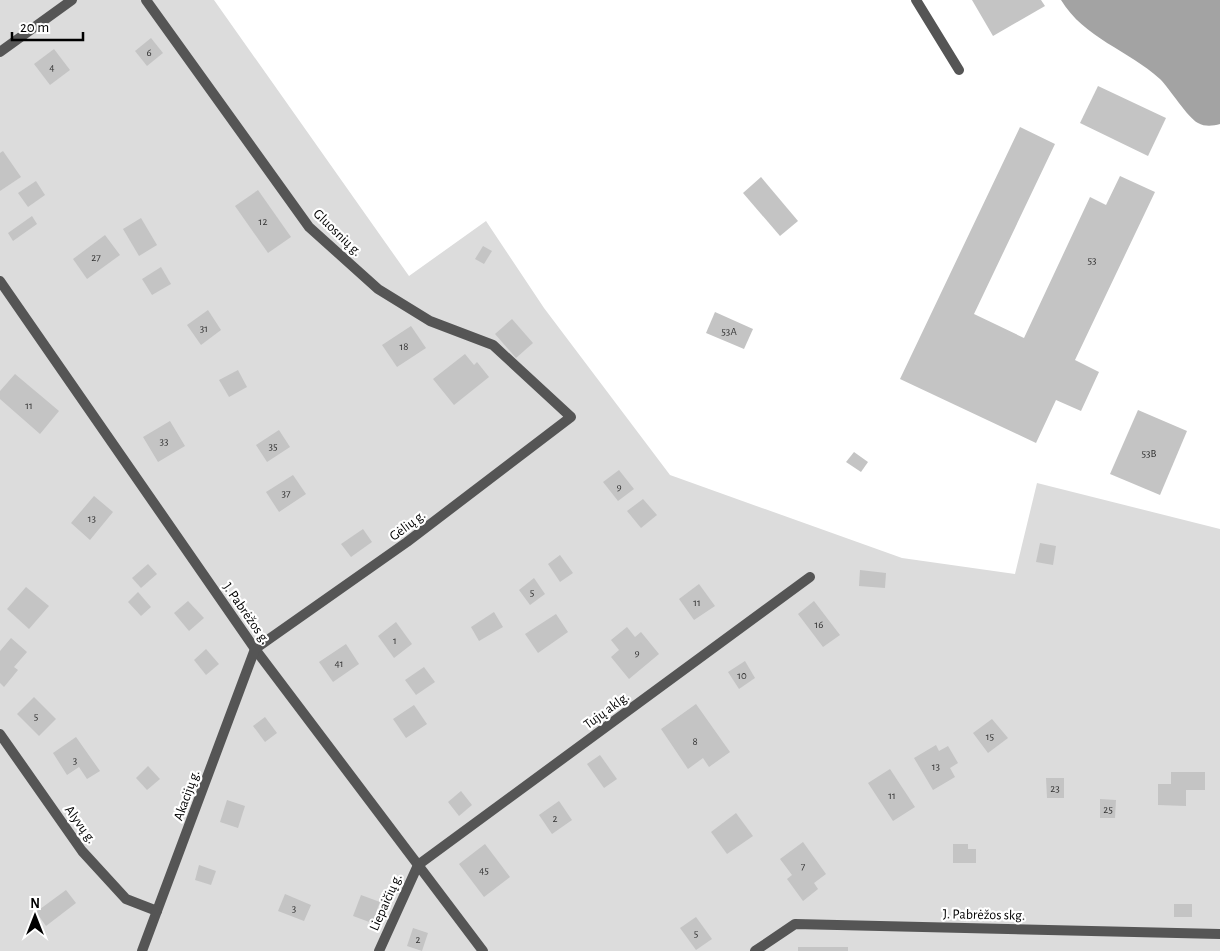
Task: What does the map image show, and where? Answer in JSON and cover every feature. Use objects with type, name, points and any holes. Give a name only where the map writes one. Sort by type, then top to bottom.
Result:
[{"type":"street","points":[[0,52],[72,0]]},
{"type":"street","name":"Gluosnių g.","points":[[146,0],[309,227],[378,289],[430,321],[493,345],[571,418]]},
{"type":"street","points":[[916,0],[959,70]]},
{"type":"street","name":"J. Pabrėžos g.","points":[[0,281],[255,649],[483,951]]},
{"type":"street","name":"Gėlių g.","points":[[255,649],[407,542],[571,418]]},
{"type":"street","name":"Tujų aklg.","points":[[418,865],[810,577]]},
{"type":"street","name":"Akacijų g.","points":[[142,951],[255,649]]},
{"type":"street","name":"Alyvų g.","points":[[0,734],[82,852],[126,899],[157,911]]},
{"type":"street","name":"Liepaičių g.","points":[[378,951],[418,865]]},
{"type":"street","name":"J. Pabrėžos skg.","points":[[755,951],[795,924],[1220,934]]},
{"type":"shaded area","points":[[0,0],[214,0],[409,276],[486,221],[544,308],[670,475],[902,558],[1015,574],[1037,483],[1220,529],[1220,951],[0,951]]},
{"type":"shaded area","points":[[1061,0],[1220,0],[1220,124],[1206,126],[1194,120],[1160,79],[1148,69],[1094,34],[1071,13]]},
{"type":"building","points":[[972,0],[1041,0],[1045,6],[993,36]]},
{"type":"building","points":[[151,38],[163,53],[147,66],[135,51]]},
{"type":"building","points":[[54,49],[70,70],[50,85],[34,64]]},
{"type":"building","points":[[1098,86],[1166,118],[1148,156],[1080,123]]},
{"type":"building","points":[[1020,127],[1055,144],[974,314],[1024,338],[1090,197],[1106,205],[1120,176],[1155,192],[1075,360],[1099,372],[1081,411],[1056,400],[1036,443],[900,379]]},
{"type":"building","points":[[3,151],[21,177],[0,191],[0,153]]},
{"type":"building","points":[[761,177],[798,221],[780,236],[743,193]]},
{"type":"building","points":[[36,181],[45,195],[28,207],[18,193]]},
{"type":"building","points":[[258,190],[291,237],[268,253],[235,206]]},
{"type":"building","points":[[32,216],[37,224],[13,241],[8,233]]},
{"type":"building","points":[[141,218],[157,245],[139,256],[123,229]]},
{"type":"building","points":[[105,235],[120,255],[87,279],[73,259]]},
{"type":"building","points":[[483,246],[492,251],[484,264],[475,259]]},
{"type":"building","points":[[161,267],[171,284],[152,295],[142,279]]},
{"type":"building","points":[[208,310],[221,330],[201,345],[187,325]]},
{"type":"building","points":[[715,312],[753,329],[744,349],[706,333]]},
{"type":"building","points":[[512,319],[533,343],[516,358],[495,334]]},
{"type":"building","points":[[411,326],[426,348],[397,367],[382,345]]},
{"type":"building","points":[[465,354],[474,365],[477,362],[489,377],[454,405],[433,379]]},
{"type":"building","points":[[238,370],[247,387],[229,397],[219,380]]},
{"type":"building","points":[[15,374],[59,411],[40,434],[0,399],[0,391]]},
{"type":"building","points":[[1138,410],[1187,431],[1160,495],[1110,474]]},
{"type":"building","points":[[170,421],[185,446],[158,462],[143,437]]},
{"type":"building","points":[[279,430],[290,447],[267,462],[256,445]]},
{"type":"building","points":[[854,452],[868,462],[861,472],[846,462]]},
{"type":"building","points":[[619,470],[634,489],[618,501],[603,482]]},
{"type":"building","points":[[293,475],[306,494],[279,512],[266,492]]},
{"type":"building","points":[[94,496],[113,512],[90,540],[71,523]]},
{"type":"building","points":[[643,499],[657,515],[641,528],[627,511]]},
{"type":"building","points":[[363,529],[372,542],[351,557],[341,544]]},
{"type":"building","points":[[1040,543],[1056,546],[1053,565],[1036,562]]},
{"type":"building","points":[[560,555],[573,573],[560,582],[548,564]]},
{"type":"building","points":[[148,564],[157,574],[141,588],[132,578]]},
{"type":"building","points":[[860,570],[886,573],[885,588],[859,586]]},
{"type":"building","points":[[534,578],[545,594],[530,605],[519,590]]},
{"type":"building","points":[[699,584],[715,606],[694,620],[679,599]]},
{"type":"building","points":[[26,587],[49,606],[29,629],[7,609]]},
{"type":"building","points":[[138,592],[151,607],[141,616],[128,602]]},
{"type":"building","points":[[188,601],[204,618],[189,631],[174,613]]},
{"type":"building","points":[[814,601],[840,635],[823,647],[798,614]]},
{"type":"building","points":[[494,612],[503,627],[479,641],[471,627]]},
{"type":"building","points":[[556,614],[568,632],[538,653],[525,634]]},
{"type":"building","points":[[396,622],[412,644],[394,658],[378,636]]},
{"type":"building","points":[[627,627],[635,637],[641,632],[659,654],[629,679],[611,657],[619,650],[611,640]]},
{"type":"building","points":[[11,638],[27,652],[14,667],[18,670],[4,687],[0,683],[0,651]]},
{"type":"building","points":[[346,644],[359,664],[333,682],[319,662]]},
{"type":"building","points":[[206,649],[219,664],[206,675],[194,660]]},
{"type":"building","points":[[745,661],[755,678],[739,689],[728,672]]},
{"type":"building","points":[[424,667],[435,682],[416,695],[405,680]]},
{"type":"building","points":[[34,697],[56,719],[39,736],[17,714]]},
{"type":"building","points":[[696,704],[730,752],[709,767],[703,758],[688,769],[661,729]]},
{"type":"building","points":[[414,705],[427,724],[406,738],[393,719]]},
{"type":"building","points":[[265,717],[277,733],[265,742],[253,726]]},
{"type":"building","points":[[992,719],[1008,738],[988,753],[973,733]]},
{"type":"building","points":[[76,737],[100,771],[87,779],[79,767],[67,775],[53,753]]},
{"type":"building","points":[[936,745],[939,751],[948,746],[958,763],[950,768],[955,777],[933,790],[914,758]]},
{"type":"building","points":[[600,755],[617,779],[604,788],[587,764]]},
{"type":"building","points":[[148,766],[160,779],[147,790],[136,778]]},
{"type":"building","points":[[890,769],[915,807],[893,821],[868,783]]},
{"type":"building","points":[[1171,772],[1205,772],[1205,790],[1186,790],[1186,806],[1158,805],[1158,784],[1171,784]]},
{"type":"building","points":[[1046,778],[1064,778],[1064,798],[1047,798]]},
{"type":"building","points":[[461,791],[472,805],[459,816],[448,802]]},
{"type":"building","points":[[1100,799],[1116,800],[1115,818],[1100,818]]},
{"type":"building","points":[[227,800],[245,806],[238,828],[220,822]]},
{"type":"building","points":[[559,801],[572,820],[552,834],[539,815]]},
{"type":"building","points":[[736,813],[753,836],[727,854],[711,832]]},
{"type":"building","points":[[803,842],[826,874],[814,883],[818,889],[803,901],[787,879],[792,875],[780,859]]},
{"type":"building","points":[[485,844],[510,877],[484,897],[459,864]]},
{"type":"building","points":[[953,844],[968,844],[968,849],[976,849],[976,863],[953,863]]},
{"type":"building","points":[[199,865],[216,871],[211,885],[195,880]]},
{"type":"building","points":[[66,890],[76,903],[46,926],[36,912]]},
{"type":"building","points":[[285,894],[311,905],[304,921],[278,911]]},
{"type":"building","points":[[361,895],[380,902],[372,923],[353,916]]},
{"type":"building","points":[[1174,904],[1192,904],[1192,917],[1174,917]]},
{"type":"building","points":[[696,917],[712,939],[696,950],[680,928]]},
{"type":"building","points":[[413,928],[428,933],[422,951],[407,946]]},
{"type":"building","points":[[798,947],[848,947],[848,951],[798,951]]}]
